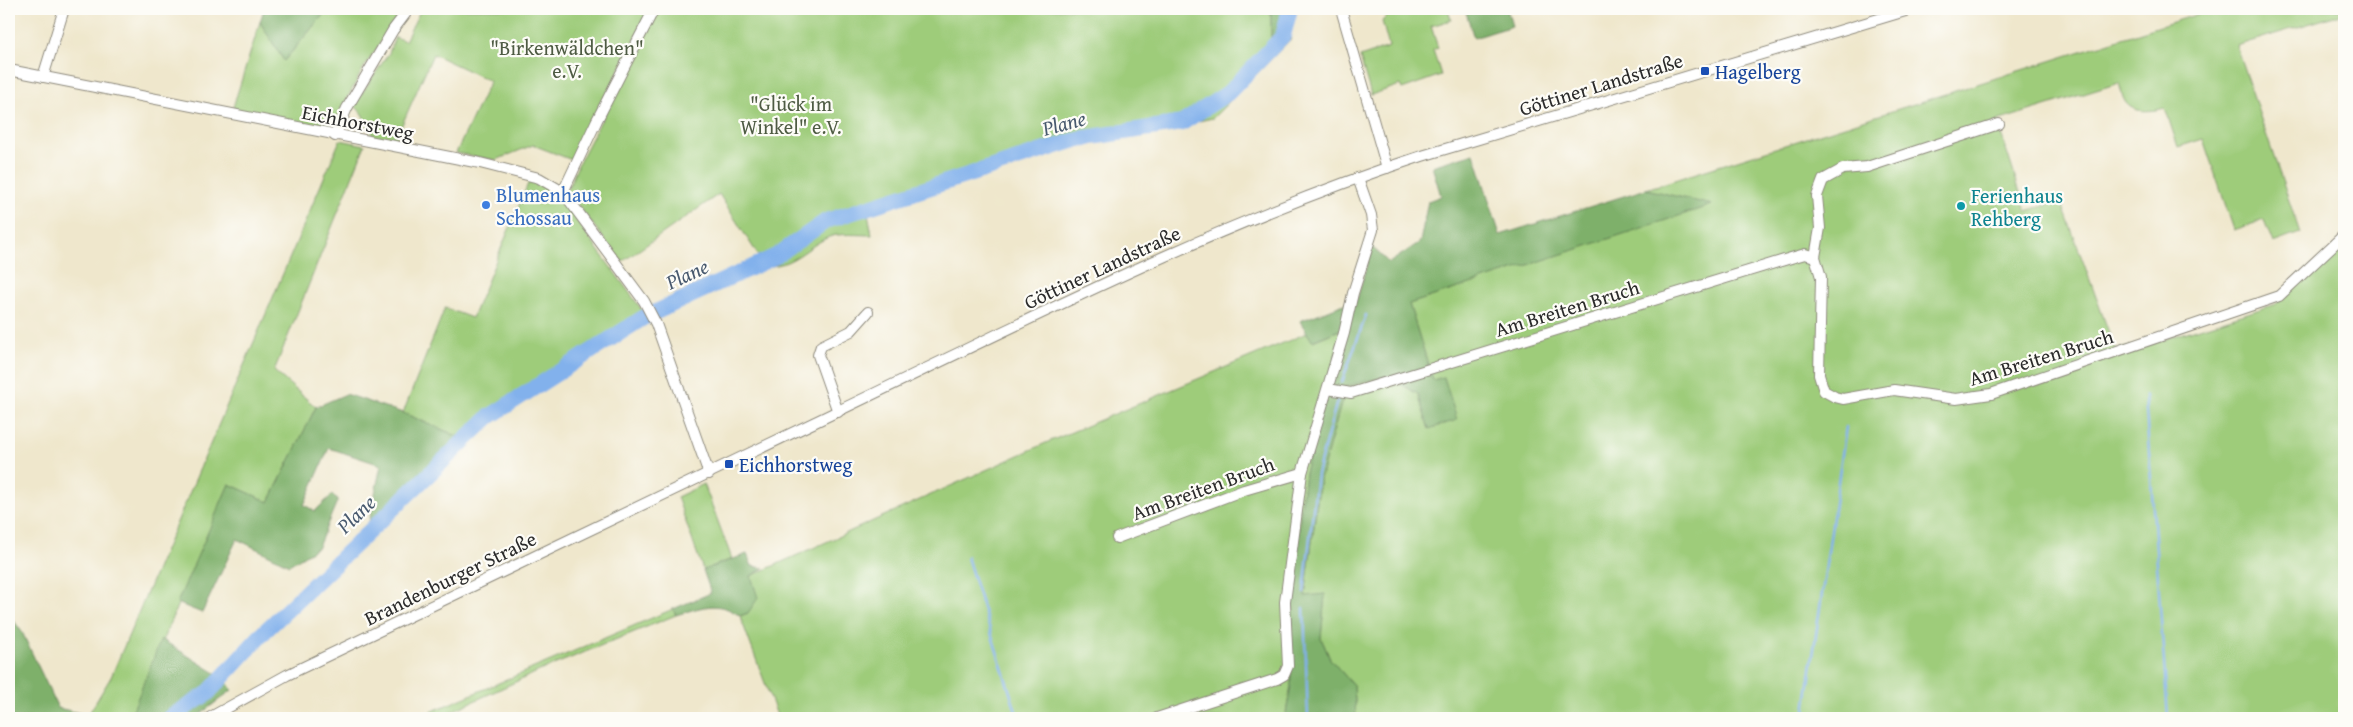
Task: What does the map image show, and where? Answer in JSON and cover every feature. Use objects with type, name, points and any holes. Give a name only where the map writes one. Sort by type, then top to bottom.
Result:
[{"type":"street","points":[[42,78],[64,9]]},
{"type":"street","points":[[335,136],[347,108],[394,30],[410,9]]},
{"type":"street","points":[[563,192],[597,120],[654,9]]},
{"type":"street","points":[[1341,9],[1387,168]]},
{"type":"street","name":"Göttiner Landstraße","points":[[709,474],[1180,249],[1358,178],[1912,9]]},
{"type":"street","name":"Eichhorstweg","points":[[9,70],[522,172],[539,178],[563,192],[644,301],[656,324],[709,474]]},
{"type":"street","name":"Am Breiten Bruch","points":[[1999,124],[1867,167],[1843,170],[1827,176],[1819,186],[1817,196],[1820,228],[1816,257],[1821,277],[1819,375],[1824,391],[1835,397],[1843,398],[1894,390],[1944,398],[1967,399],[1991,394],[2279,296],[2344,235]]},
{"type":"street","name":"Am Breiten Bruch","points":[[1157,718],[1284,675],[1288,666],[1285,628],[1287,579],[1302,473],[1328,389],[1353,293],[1373,230],[1371,215],[1358,178]]},
{"type":"street","name":"Am Breiten Bruch","points":[[1328,389],[1351,393],[1791,258],[1805,254],[1816,257]]},
{"type":"street","points":[[838,412],[818,355],[821,346],[851,331],[868,312]]},
{"type":"street","name":"Am Breiten Bruch","points":[[1117,538],[1244,490],[1302,473]]},
{"type":"street","name":"Brandenburger Straße","points":[[209,718],[287,675],[709,474]]},
{"type":"green space","points":[[264,9],[328,9],[284,61],[260,22]]},
{"type":"green space","points":[[328,9],[403,9],[363,69],[331,128],[325,129],[237,113],[233,107],[260,22],[284,61]]},
{"type":"green space","name":"\"Birkenwäldchen\" e.V.","points":[[421,9],[651,9],[572,160],[533,145],[496,160],[456,153],[490,81],[433,54],[394,143],[376,137],[354,105],[389,53],[395,37],[405,41]]},
{"type":"green space","name":"\"Glück im Winkel\" e.V.","points":[[659,9],[1271,9],[1271,39],[1286,33],[1291,39],[1213,118],[1073,147],[977,174],[868,213],[872,235],[829,237],[791,260],[765,266],[719,194],[622,262],[567,191],[579,163]]},
{"type":"green space","points":[[1271,9],[1294,9],[1286,33],[1271,39]]},
{"type":"green space","points":[[1395,9],[1448,9],[1451,20],[1431,26],[1438,48],[1433,50],[1441,75],[1402,89],[1400,85],[1371,95],[1360,57],[1389,47],[1382,21]]},
{"type":"green space","points":[[1465,9],[1507,9],[1512,26],[1474,38]]},
{"type":"green space","points":[[2214,9],[2344,9],[2344,13],[2236,46],[2300,233],[2273,243],[2264,220],[2234,230],[2203,139],[2178,147],[2165,108],[2144,111],[2134,109],[2123,99],[2119,83],[1997,121],[2026,211],[2061,201],[2115,349],[2149,344],[2276,304],[2344,241],[2344,718],[1356,718],[1354,686],[1330,659],[1321,638],[1325,595],[1305,596],[1320,479],[1346,386],[1387,376],[1418,394],[1429,429],[1444,377],[1433,380],[1409,304],[1711,205],[1646,189]]},
{"type":"green space","points":[[340,140],[365,145],[274,371],[316,407],[269,502],[229,484],[133,710],[88,715],[111,677]]},
{"type":"green space","points":[[1474,153],[1500,235],[1646,189],[1712,205],[1409,304],[1433,380],[1444,377],[1457,420],[1429,429],[1418,394],[1387,376],[1346,386],[1320,479],[1305,596],[1325,594],[1321,638],[1330,659],[1354,686],[1356,718],[1285,718],[1291,686],[1290,608],[1305,473],[1342,329],[1312,341],[1300,321],[1357,299],[1372,247],[1389,263],[1420,242],[1428,201],[1441,196],[1432,166]]},
{"type":"green space","points":[[530,179],[557,194],[648,318],[489,417],[467,440],[403,413],[445,308],[472,318]]},
{"type":"green space","points":[[1342,329],[1305,473],[1290,608],[1291,686],[1285,718],[778,718],[740,616],[748,613],[751,576],[1048,442],[1307,333],[1313,341]]},
{"type":"green space","points":[[346,394],[403,413],[467,440],[365,541],[381,465],[329,448],[304,505],[315,511],[332,495],[338,499],[318,547],[289,565],[237,539],[202,613],[177,603],[229,484],[269,502],[316,407]]},
{"type":"green space","points":[[704,484],[732,559],[703,570],[677,497]]},
{"type":"green space","points":[[747,554],[752,566],[764,568],[751,576],[758,598],[748,613],[740,616],[724,608],[708,606],[676,615],[673,609],[711,593],[703,570]]},
{"type":"green space","points":[[673,609],[676,615],[546,668],[437,718],[416,718]]},
{"type":"green space","points":[[9,614],[22,632],[58,708],[88,715],[133,710],[161,639],[225,679],[232,690],[195,718],[9,718]]},
{"type":"waterway","name":"Plane","points":[[169,718],[207,694],[265,631],[489,417],[643,318],[776,256],[826,221],[1079,139],[1182,123],[1228,93],[1283,36],[1290,9]]},
{"type":"waterway","points":[[1342,382],[1366,315]]},
{"type":"waterway","points":[[2145,396],[2168,718]]},
{"type":"waterway","points":[[1304,592],[1317,474],[1337,401]]},
{"type":"waterway","points":[[1804,718],[1846,427]]},
{"type":"waterway","points":[[967,557],[1018,718]]},
{"type":"waterway","points":[[1304,608],[1308,718]]},
{"type":"place","name":"Hagelberg","points":[[1705,71]]},
{"type":"place","name":"Blumenhaus Schossau","points":[[486,205]]},
{"type":"place","name":"Ferienhaus Rehberg","points":[[1961,206]]},
{"type":"place","name":"Eichhorstweg","points":[[729,464]]}]
